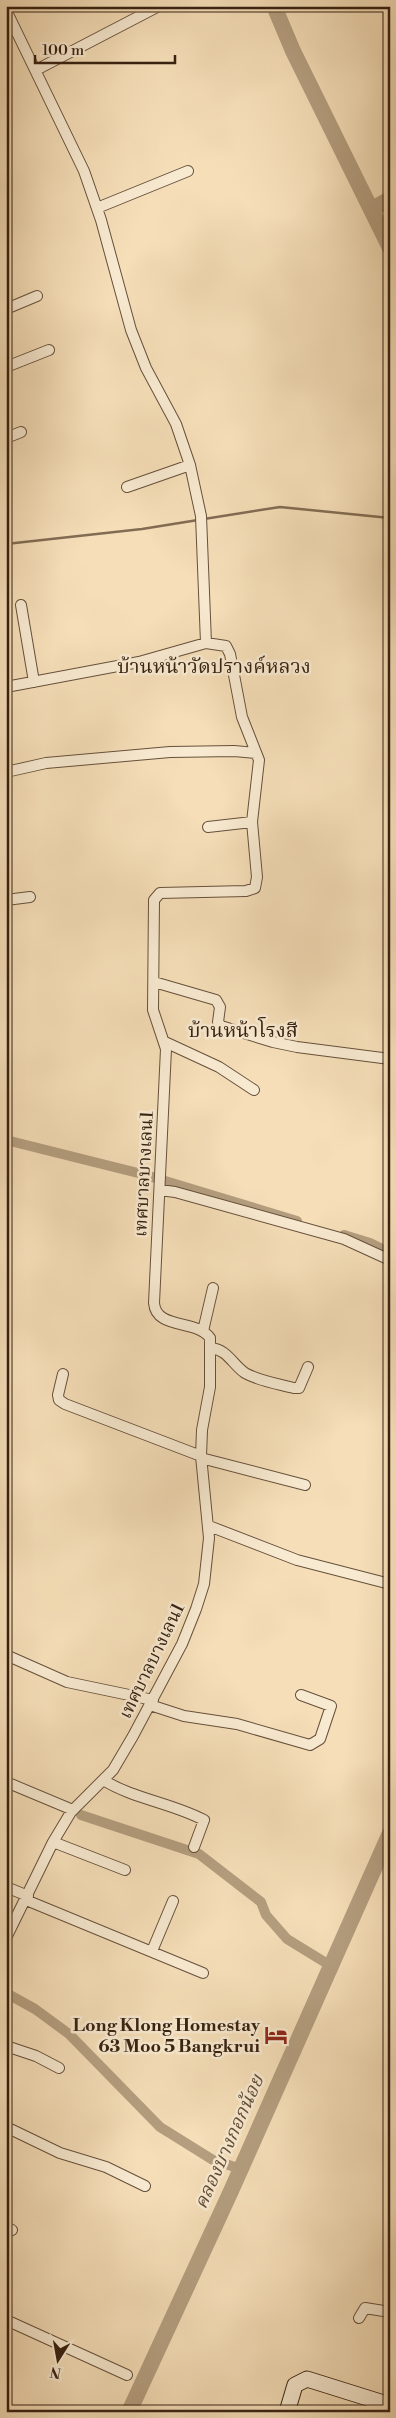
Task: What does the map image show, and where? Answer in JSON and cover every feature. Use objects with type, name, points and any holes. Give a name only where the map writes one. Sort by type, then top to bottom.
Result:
[{"type":"street","points":[[36,70],[159,6]]},
{"type":"street","points":[[6,10],[76,149],[97,208],[128,320],[146,368],[176,424],[190,465],[201,516],[206,643],[139,662],[6,687]]},
{"type":"street","points":[[97,208],[188,171]]},
{"type":"street","points":[[6,309],[37,296]]},
{"type":"street","points":[[6,367],[49,350]]},
{"type":"street","points":[[6,438],[20,432]]},
{"type":"street","points":[[127,487],[190,465]]},
{"type":"street","points":[[21,606],[34,682]]},
{"type":"street","name":"เทศบาลบางเลน1","points":[[6,1938],[63,1825],[72,1811],[113,1770],[182,1644],[204,1584],[209,1526],[201,1457],[202,1430],[210,1387],[210,1338],[203,1331],[162,1318],[154,1309],[161,1173],[164,1042],[153,1010],[156,895],[179,891],[246,892],[255,888],[257,877],[252,822],[259,760],[248,735],[226,646],[206,643]]},
{"type":"street","points":[[6,772],[46,763],[170,752],[256,752]]},
{"type":"street","points":[[208,827],[252,822]]},
{"type":"street","points":[[6,900],[30,897]]},
{"type":"street","points":[[154,982],[216,1000],[220,1007],[218,1022],[221,1026],[273,1042],[298,1047],[390,1059]]},
{"type":"street","points":[[164,1042],[219,1067],[254,1090]]},
{"type":"street","points":[[160,1189],[344,1239],[390,1260]]},
{"type":"street","points":[[203,1331],[213,1288]]},
{"type":"street","points":[[211,1348],[222,1351],[250,1376],[294,1388],[299,1388],[308,1367]]},
{"type":"street","points":[[63,1374],[58,1395],[59,1400],[65,1404],[201,1457],[305,1484]]},
{"type":"street","points":[[209,1526],[297,1560],[390,1584]]},
{"type":"street","points":[[6,1655],[67,1682],[151,1702],[184,1716],[238,1724],[310,1745],[317,1743],[320,1739],[331,1706],[301,1695]]},
{"type":"street","points":[[103,1780],[136,1795],[204,1820],[194,1847]]},
{"type":"street","points":[[6,1782],[72,1811]]},
{"type":"street","points":[[53,1842],[125,1870]]},
{"type":"street","points":[[6,1887],[27,1898],[203,1973]]},
{"type":"street","points":[[152,1951],[173,1901]]},
{"type":"street","points":[[6,2046],[36,2056],[59,2068]]},
{"type":"street","points":[[6,2120],[60,2153],[90,2162],[145,2186]]},
{"type":"street","points":[[6,2127],[20,2130]]},
{"type":"street","points":[[358,2318],[365,2308],[390,2312]]},
{"type":"street","points":[[6,2320],[126,2375]]},
{"type":"street","points":[[287,2412],[295,2385],[307,2379],[390,2405]]},
{"type":"waterway","name":"คลองบางกอกน้อย","points":[[274,6],[293,51],[390,248]]},
{"type":"waterway","points":[[372,209],[390,199]]},
{"type":"waterway","points":[[204,519],[280,507],[390,518]]},
{"type":"waterway","points":[[6,544],[142,529],[198,520]]},
{"type":"waterway","points":[[6,1140],[142,1174],[297,1221]]},
{"type":"waterway","points":[[344,1235],[370,1243],[390,1253]]},
{"type":"waterway","points":[[81,1815],[199,1854],[261,1902],[266,1915],[287,1939],[331,1966]]},
{"type":"waterway","name":"คลองบางกอกน้อย","points":[[129,2412],[231,2191],[390,1833]]},
{"type":"waterway","points":[[6,1993],[35,2009],[69,2034],[160,2127],[213,2160],[241,2169]]},
{"type":"place","name":"Long Klong Homestay 63 Moo 5 Bangkrui","points":[[276,2035]]},
{"type":"district","name":"บ้านหน้าวัดปรางค์หลวง","points":[[214,667]]},
{"type":"district","name":"บ้านหน้าโรงสี","points":[[243,1031]]}]
